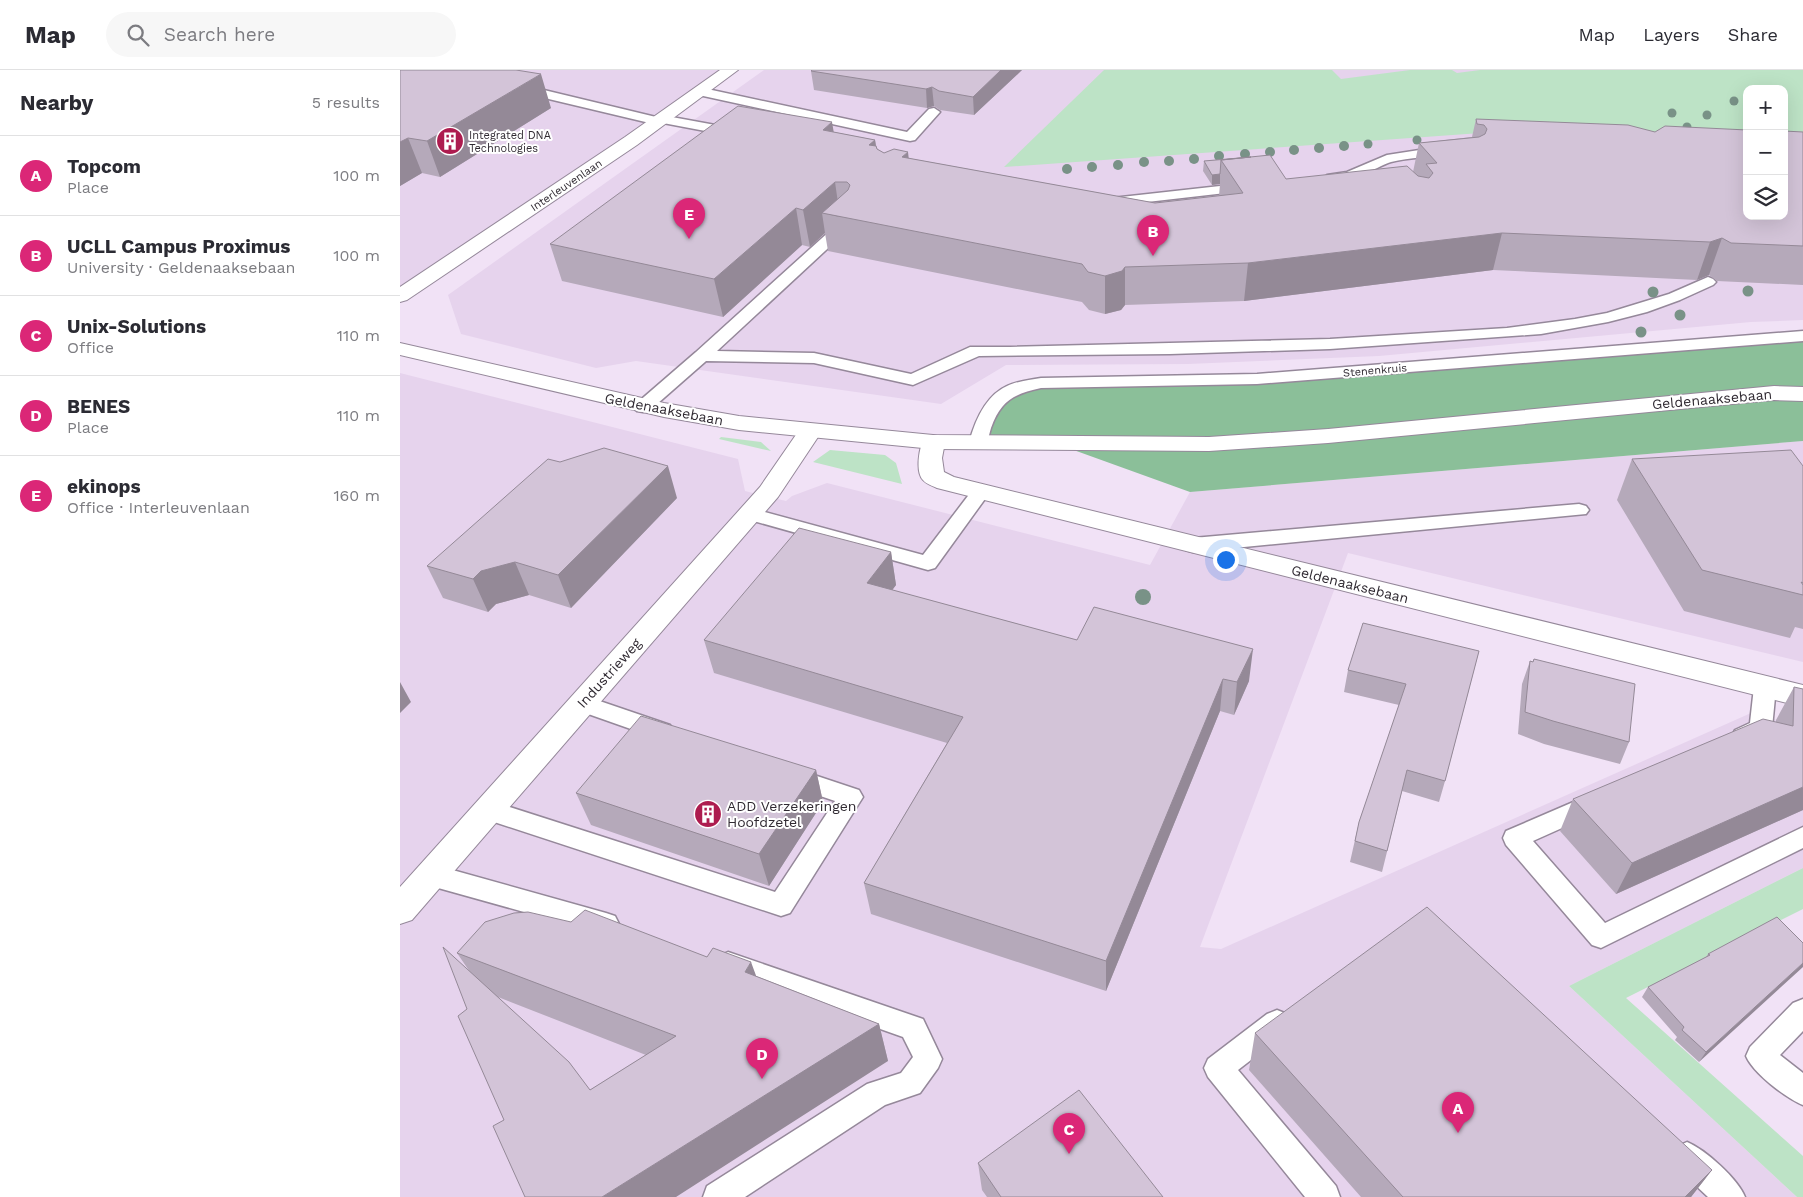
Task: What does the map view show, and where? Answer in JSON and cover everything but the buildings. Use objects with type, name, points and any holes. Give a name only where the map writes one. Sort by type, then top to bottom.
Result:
[{"type":"street","name":"Interleuvenlaan","points":[[400,296],[660,120],[730,70]]},
{"type":"street","name":"Geldenaaksebaan","points":[[400,349],[643,406],[739,423],[933,442],[1210,444],[1328,436],[1774,393],[1803,394]]},
{"type":"street","name":"Industrieweg","points":[[400,910],[769,492],[810,431]]},
{"type":"street","name":"Geldenaaksebaan","points":[[933,442],[930,458],[932,476],[946,483],[1803,696]]},
{"type":"lane","points":[[509,86],[660,120],[750,136]]},
{"type":"lane","points":[[698,92],[910,138],[934,112]]},
{"type":"lane","points":[[1331,194],[1319,179],[1350,176],[1387,159],[1455,149]]},
{"type":"lane","points":[[1371,165],[1398,171]]},
{"type":"lane","points":[[1094,198],[1112,202],[1258,186]]},
{"type":"lane","points":[[643,406],[702,356],[847,223]]},
{"type":"lane","points":[[702,356],[814,358],[914,380],[976,351],[1256,347],[1397,341],[1553,329],[1598,321],[1639,310],[1680,296],[1708,282]]},
{"type":"lane","name":"Stenenkruis","points":[[978,443],[982,428],[997,401],[1014,389],[1041,383],[1257,379],[1803,336]]},
{"type":"lane","points":[[750,514],[928,563],[981,492]]},
{"type":"lane","points":[[1193,545],[1579,510]]},
{"type":"lane","points":[[1724,745],[1761,728],[1765,687]]},
{"type":"lane","points":[[582,703],[684,739]]},
{"type":"lane","points":[[488,810],[781,905],[851,797],[768,768]]},
{"type":"lane","points":[[1615,793],[1515,838],[1601,937],[1803,838]]},
{"type":"lane","points":[[431,875],[627,930]]},
{"type":"lane","points":[[701,955],[913,1028],[928,1059],[910,1083],[876,1094],[718,1197]]},
{"type":"lane","points":[[1295,1010],[1218,1068],[1325,1197]]},
{"type":"lane","points":[[1803,1012],[1760,1056],[1803,1090]]},
{"type":"lane","points":[[1672,1143],[1730,1197]]},
{"type":"shaded area","points":[[400,70],[730,70],[400,296]]},
{"type":"shaded area","points":[[764,70],[1803,70],[1803,320],[1751,322],[1379,356],[1188,364],[1006,365],[941,404],[636,361],[596,368],[461,334],[448,295]]},
{"type":"shaded area","points":[[400,373],[738,459],[745,491],[786,501],[792,496],[827,483],[1150,565],[1190,492],[1803,441],[1803,662],[1348,553],[1200,947],[1221,949],[1751,713],[1803,727],[1803,868],[1569,986],[1797,1197],[400,1197]]},
{"type":"green space","points":[[1104,70],[1332,70],[1341,79],[1410,70],[1452,70],[1457,73],[1480,70],[1803,70],[1803,145],[1788,144],[1788,85],[1743,85],[1743,142],[1509,131],[1004,167]]},
{"type":"green space","points":[[1803,336],[1803,441],[1190,492],[1057,444],[978,443],[997,401],[1041,383],[1257,379]]},
{"type":"green space","points":[[721,437],[761,442],[771,451],[719,439]]},
{"type":"green space","points":[[830,450],[885,455],[896,463],[902,484],[813,462]]},
{"type":"green space","points":[[1803,868],[1803,909],[1626,998],[1803,1156],[1803,1197],[1797,1197],[1569,986]]},
{"type":"place","name":"Integrated DNA Technologies","points":[[450,141]]},
{"type":"place","name":"ekinops","points":[[689,239]]},
{"type":"place","name":"UCLL Campus Proximus","points":[[1153,256]]},
{"type":"place","name":"ADD Verzekeringen Hoofdzetel","points":[[708,814]]},
{"type":"place","name":"BENES","points":[[762,1079]]},
{"type":"place","name":"Topcom","points":[[1458,1133]]},
{"type":"place","name":"Unix-Solutions","points":[[1069,1154]]}]
